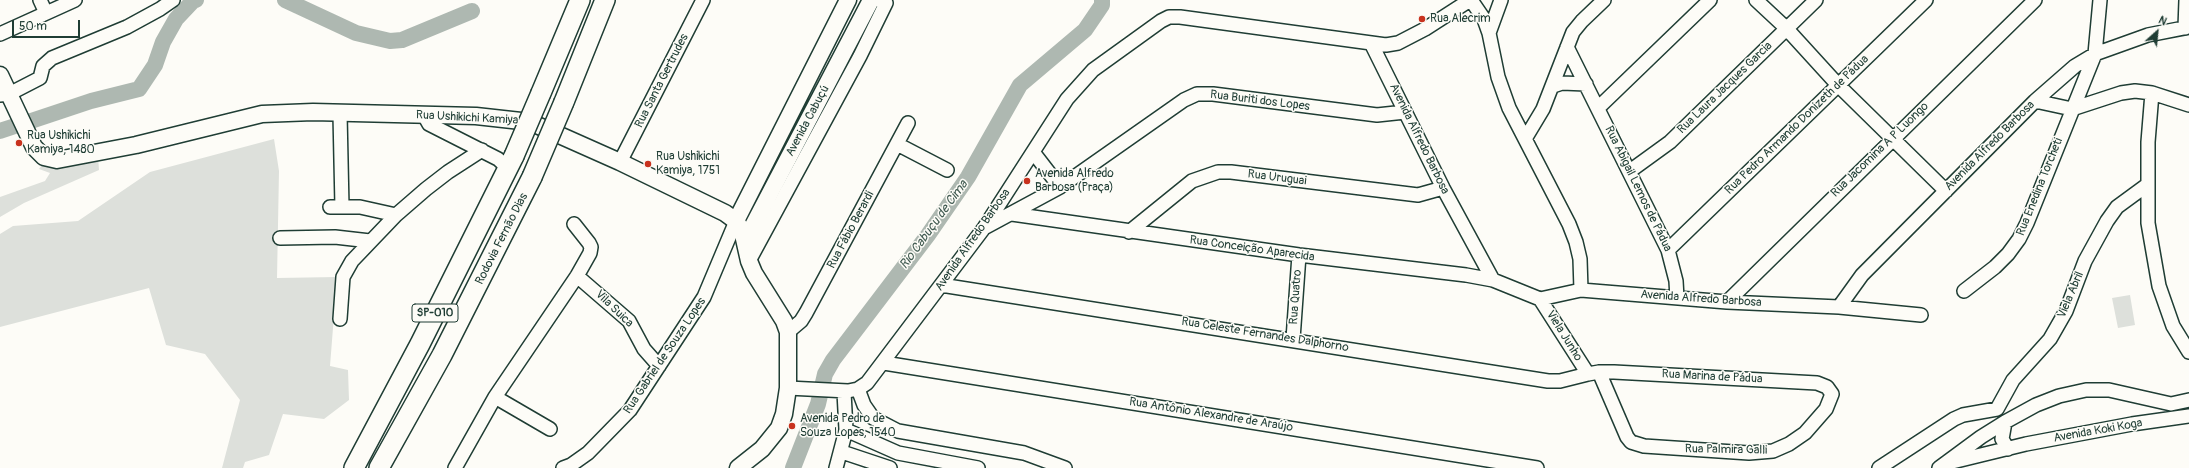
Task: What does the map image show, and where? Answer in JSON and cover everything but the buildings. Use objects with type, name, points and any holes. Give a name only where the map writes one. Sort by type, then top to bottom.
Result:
[{"type":"highway","name":"SP-010","points":[[354,468],[420,344],[511,162],[580,0]]},
{"type":"highway","name":"Rodovia Fernão Dias","points":[[379,468],[445,348],[532,176],[564,102],[605,0]]},
{"type":"main road","name":"Avenida Cabuçú","points":[[736,221],[848,0]]},
{"type":"main road","name":"Avenida Cabuçú","points":[[745,241],[871,0]]},
{"type":"main road","name":"Rua Ushikichi Kamiya","points":[[0,75],[4,94],[34,147],[44,157],[57,160],[136,145],[262,114],[476,116],[530,122],[620,162],[725,213],[736,221]]},
{"type":"main road","points":[[736,221],[742,230],[749,261],[754,273],[784,321],[788,332],[788,388],[784,414],[779,428],[762,450],[738,468]]},
{"type":"street","points":[[40,0],[46,12]]},
{"type":"street","points":[[0,34],[75,0]]},
{"type":"street","points":[[4,94],[40,78],[43,66],[52,58],[127,27],[173,0]]},
{"type":"street","name":"Rua Santa Gertrudes","points":[[620,162],[703,0]]},
{"type":"street","points":[[749,261],[860,56],[886,3],[879,0]]},
{"type":"street","points":[[1371,43],[1398,43],[1471,0],[1484,19],[1489,33],[1498,76],[1509,108],[1569,224],[1576,242],[1580,259],[1581,290]]},
{"type":"street","points":[[1489,33],[1501,0]]},
{"type":"street","points":[[1525,139],[1535,124],[1554,86],[1567,47],[1574,32],[1582,20],[1604,0]]},
{"type":"street","points":[[1598,108],[1710,0]]},
{"type":"street","points":[[1756,0],[1786,28],[1838,85],[1946,191]]},
{"type":"street","name":"Rua Laura Jacques Garcia","points":[[1630,171],[1670,142],[1816,0]]},
{"type":"street","name":"Rua Pedro Armando Donizeth de Pádua","points":[[1668,250],[1926,0]]},
{"type":"street","name":"Rua Jacomina A P Luongo","points":[[1727,302],[2035,0]]},
{"type":"street","name":"Rua Enedina Torcheti","points":[[1964,292],[1995,267],[2019,239],[2095,54],[2100,0]]},
{"type":"street","points":[[2186,0],[2187,27]]},
{"type":"street","name":"Avenida Alfredo Barbosa","points":[[788,388],[839,392],[858,389],[867,383],[884,363],[984,228],[1067,99],[1093,70],[1161,21],[1169,17],[1180,17],[1371,43],[1443,188],[1493,280]]},
{"type":"street","name":"Avenida Alfredo Barbosa","points":[[1540,299],[1581,290],[1727,302],[1839,307],[1862,275],[2035,101],[2075,66],[2095,54],[2148,35],[2187,27]]},
{"type":"street","points":[[824,45],[844,53],[860,56]]},
{"type":"street","name":"Rua Abigail Lemos de Pádua","points":[[1567,47],[1668,250],[1676,281],[1677,298]]},
{"type":"street","points":[[1554,86],[1562,83],[1586,84]]},
{"type":"street","points":[[2035,101],[2072,109],[2121,93],[2135,91],[2152,93],[2189,105]]},
{"type":"street","points":[[2152,93],[2147,185],[2148,223],[2153,259],[2168,313],[2176,325],[2189,352]]},
{"type":"street","name":"Rua Buriti dos Lopes","points":[[984,228],[1060,187],[1184,100],[1197,94],[1212,94],[1377,115],[1405,112]]},
{"type":"street","points":[[340,114],[336,207],[368,208],[396,215]]},
{"type":"street","points":[[424,115],[430,124],[498,159],[511,162]]},
{"type":"street","name":"Rua Fábio Berardi","points":[[788,332],[801,321],[806,313],[908,123]]},
{"type":"street","points":[[897,144],[947,170]]},
{"type":"street","points":[[340,319],[342,288],[346,270],[370,241],[396,215],[448,172],[482,150]]},
{"type":"street","points":[[1033,152],[1060,187]]},
{"type":"street","name":"Rua Uruguai","points":[[1129,232],[1192,181],[1218,172],[1231,172],[1418,195],[1443,188]]},
{"type":"street","name":"Viela Abril","points":[[1997,408],[2012,380],[2050,339],[2066,311],[2085,261],[2107,221],[2117,207],[2147,185]]},
{"type":"street","name":"Rua Conceição Aparecida","points":[[1012,214],[1129,232],[1493,280]]},
{"type":"street","name":"Rua Gabriel de Souza Lopes","points":[[563,468],[571,465],[588,453],[623,418],[704,297],[736,221]]},
{"type":"street","points":[[455,468],[495,397],[577,276],[590,253],[591,247],[574,224]]},
{"type":"street","points":[[280,238],[335,237],[370,241]]},
{"type":"street","name":"Rua Quatro","points":[[1293,339],[1299,255]]},
{"type":"street","name":"Vila Suica","points":[[577,276],[628,321],[644,350],[659,366]]},
{"type":"street","points":[[1493,280],[1540,299]]},
{"type":"street","name":"Rua Celeste Fernandes Dalphorno","points":[[941,285],[1293,339],[1548,381],[1560,381],[1593,373]]},
{"type":"street","name":"Viela Junho","points":[[1540,299],[1593,373],[1624,432]]},
{"type":"street","points":[[1839,307],[1921,316]]},
{"type":"street","points":[[2176,325],[2189,339]]},
{"type":"street","name":"Rua Antônio Alexandre de Araújo","points":[[884,363],[1537,468]]},
{"type":"street","name":"Rua Marina de Pádua","points":[[1593,373],[1817,383],[1827,387],[1832,394]]},
{"type":"street","points":[[858,389],[864,405],[873,418],[898,431],[1024,453],[1065,468]]},
{"type":"street","name":"Avenida Koki Koga","points":[[1944,465],[1981,437],[2007,421],[2053,398],[2086,390],[2109,390],[2171,404],[2188,404]]},
{"type":"street","points":[[836,468],[842,452],[846,430],[839,392]]},
{"type":"street","name":"Rua Palmira Galli","points":[[1624,432],[1631,442],[1644,446],[1749,453],[1773,451],[1789,444],[1805,433],[1826,409],[1832,394]]},
{"type":"street","points":[[495,397],[550,430]]},
{"type":"street","points":[[1879,468],[1954,419],[1963,415],[1997,408],[2007,421],[2002,439],[2008,449]]},
{"type":"street","name":"Avenida Koki Koga","points":[[1944,465],[2008,449],[2132,424],[2189,416]]},
{"type":"street","points":[[846,430],[898,453],[978,468]]},
{"type":"street","points":[[842,452],[890,468]]},
{"type":"shaded area","points":[[274,139],[279,171],[277,278],[337,277],[330,366],[348,370],[349,400],[324,419],[283,414],[269,455],[245,462],[243,468],[222,468],[240,400],[205,354],[166,345],[149,288],[0,327],[0,234],[13,226],[78,221],[150,172]]},
{"type":"shaded area","points":[[98,156],[99,170],[24,203],[0,217],[0,197],[45,181],[50,173],[39,169],[45,161]]},
{"type":"shaded area","points":[[2130,295],[2135,325],[2118,328],[2112,298]]},
{"type":"waterway","points":[[31,121],[91,101],[139,89],[155,65],[163,42],[176,19],[193,1],[196,0]]},
{"type":"waterway","points":[[285,0],[356,33],[390,41],[402,40],[472,11]]},
{"type":"waterway","name":"Rio Cabuçu de Cima","points":[[793,468],[818,404],[825,374],[833,360],[928,235],[968,177],[1020,85],[1085,30],[1102,5],[1102,0]]},
{"type":"waterway","points":[[0,131],[15,126]]},
{"type":"place","name":"Rua Alecrim","points":[[1422,19]]},
{"type":"place","name":"Rua Ushikichi Kamiya, 1480","points":[[19,143]]},
{"type":"place","name":"Rua Ushikichi Kamiya, 1751","points":[[648,164]]},
{"type":"place","name":"Avenida Alfredo Barbosa (Praça)","points":[[1027,181]]},
{"type":"place","name":"Avenida Pedro de Souza Lopes, 1540","points":[[792,426]]}]
